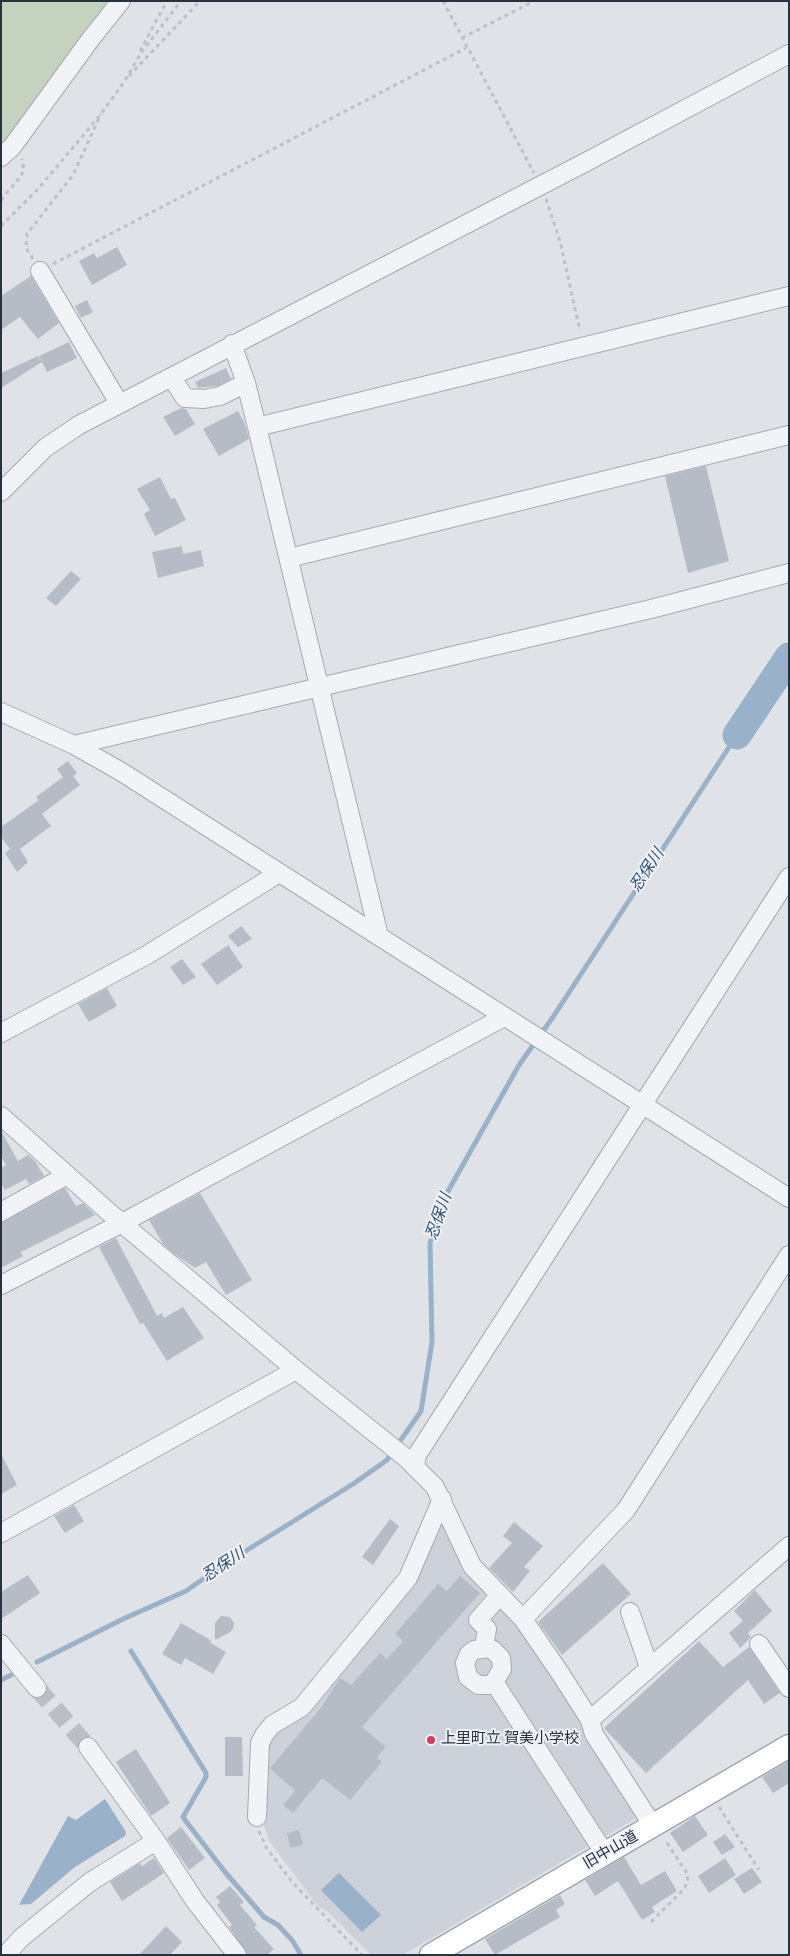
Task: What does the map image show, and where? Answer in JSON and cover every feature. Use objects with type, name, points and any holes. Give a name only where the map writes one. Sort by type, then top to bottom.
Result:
[{"type":"main road","name":"旧中山道","points":[[432,1955],[789,1746]]},
{"type":"street","points":[[7,152],[121,1]]},
{"type":"street","points":[[1,492],[45,448],[79,425],[586,162],[789,54]]},
{"type":"street","points":[[40,271],[119,403]]},
{"type":"street","points":[[257,427],[789,296]]},
{"type":"street","points":[[232,344],[246,383],[257,427],[379,936]]},
{"type":"street","points":[[172,378],[185,398],[204,399],[220,396],[246,383]]},
{"type":"street","points":[[289,558],[789,434]]},
{"type":"street","points":[[74,745],[651,609],[789,574]]},
{"type":"street","points":[[1,712],[74,745],[120,771],[642,1106],[789,1198]]},
{"type":"street","points":[[1,1033],[146,955],[279,873]]},
{"type":"street","points":[[409,1461],[417,1455],[789,877]]},
{"type":"street","points":[[1,1285],[122,1223],[504,1017]]},
{"type":"street","points":[[1,1116],[122,1223],[296,1370],[387,1442],[435,1487],[442,1498],[472,1566],[523,1619],[590,1720],[594,1734],[653,1826]]},
{"type":"street","points":[[1,1212],[67,1175]]},
{"type":"street","points":[[523,1619],[626,1510],[789,1255]]},
{"type":"street","points":[[1,1533],[296,1370]]},
{"type":"street","points":[[258,1825],[260,1743],[264,1735],[272,1725],[302,1707],[408,1578],[442,1498]]},
{"type":"street","points":[[590,1720],[789,1546]]},
{"type":"street","points":[[484,1647],[487,1629],[478,1620],[499,1596]]},
{"type":"street","points":[[630,1612],[649,1667]]},
{"type":"street","points":[[1,1644],[37,1688]]},
{"type":"street","points":[[759,1644],[789,1688]]},
{"type":"street","points":[[484,1647],[493,1650],[502,1661],[501,1673],[494,1682],[490,1685],[478,1685],[470,1680],[466,1673],[465,1663],[469,1654],[474,1650],[484,1647]]},
{"type":"street","points":[[494,1682],[605,1854]]},
{"type":"street","points":[[88,1747],[156,1841],[195,1900],[236,1955]]},
{"type":"street","points":[[6,1955],[21,1938],[90,1882],[156,1841]]},
{"type":"path","points":[[124,82],[167,1]]},
{"type":"path","points":[[1,226],[39,188],[101,114],[124,82],[141,53],[181,1]]},
{"type":"path","points":[[124,82],[200,1]]},
{"type":"path","points":[[101,114],[73,175],[27,234],[26,248],[40,271],[466,48],[443,1]]},
{"type":"path","points":[[462,38],[534,1]]},
{"type":"path","points":[[1,200],[14,187],[24,168],[21,157],[7,152]]},
{"type":"path","points":[[710,1793],[759,1870]]},
{"type":"path","points":[[258,1825],[267,1848],[293,1883],[362,1955]]},
{"type":"path","points":[[651,1922],[683,1890],[688,1882],[687,1873],[653,1826]]},
{"type":"shaded area","name":"上里町立 賀美小学校","points":[[442,1518],[489,1599],[516,1621],[586,1724],[640,1816],[403,1955],[371,1955],[328,1912],[317,1905],[269,1841],[263,1822],[266,1747],[275,1733],[308,1712],[417,1580]]},
{"type":"green space","points":[[1,1],[114,1],[1,152]]},
{"type":"water","points":[[105,1799],[126,1832],[125,1836],[75,1867],[31,1904],[19,1905],[68,1816],[76,1820]]},
{"type":"water","points":[[339,1873],[381,1915],[362,1932],[321,1890]]},
{"type":"building","points":[[117,247],[127,265],[92,285],[79,261],[94,253],[97,258]]},
{"type":"building","points":[[31,276],[59,323],[38,339],[20,317],[1,330],[1,296]]},
{"type":"building","points":[[87,300],[93,312],[81,318],[75,306]]},
{"type":"building","points":[[69,342],[77,358],[47,372],[39,356]]},
{"type":"building","points":[[38,356],[42,362],[1,388],[1,373]]},
{"type":"building","points":[[226,368],[231,379],[217,386],[198,388],[195,382]]},
{"type":"building","points":[[181,408],[186,409],[195,424],[175,436],[163,417]]},
{"type":"building","points":[[238,411],[245,424],[249,439],[219,456],[203,429]]},
{"type":"building","points":[[706,466],[729,561],[688,573],[665,476]]},
{"type":"building","points":[[160,477],[171,499],[175,498],[186,520],[155,536],[144,514],[150,510],[137,489]]},
{"type":"building","points":[[182,546],[183,554],[201,550],[204,566],[158,578],[152,552]]},
{"type":"building","points":[[71,571],[81,579],[56,606],[46,598]]},
{"type":"building","points":[[68,761],[77,773],[73,776],[80,785],[42,814],[51,826],[20,849],[28,862],[17,872],[5,853],[10,849],[1,837],[1,827],[39,800],[36,797],[63,777],[57,769]]},
{"type":"building","points":[[241,926],[252,939],[238,947],[228,936]]},
{"type":"building","points":[[228,945],[243,967],[217,985],[201,964]]},
{"type":"building","points":[[182,959],[196,977],[183,985],[170,967]]},
{"type":"building","points":[[107,988],[117,1006],[89,1022],[78,1004]]},
{"type":"building","points":[[1,1131],[18,1161],[28,1155],[35,1161],[44,1176],[29,1184],[26,1179],[5,1190],[1,1183],[1,1168],[6,1165],[1,1156]]},
{"type":"building","points":[[65,1188],[76,1206],[83,1203],[95,1215],[21,1252],[23,1256],[1,1268],[1,1223]]},
{"type":"building","points":[[200,1193],[252,1280],[226,1295],[206,1262],[195,1268],[173,1253],[163,1244],[149,1220]]},
{"type":"building","points":[[116,1238],[157,1316],[162,1313],[164,1318],[183,1307],[204,1338],[167,1361],[143,1323],[140,1324],[99,1247]]},
{"type":"building","points":[[1,1454],[17,1485],[1,1494]]},
{"type":"building","points":[[74,1505],[84,1521],[65,1533],[54,1516]]},
{"type":"building","points":[[390,1519],[399,1526],[373,1565],[362,1557]]},
{"type":"building","points":[[514,1522],[543,1546],[524,1567],[530,1571],[513,1592],[489,1568],[512,1543],[503,1536]]},
{"type":"building","points":[[603,1563],[631,1594],[562,1655],[538,1622]]},
{"type":"building","points":[[28,1575],[40,1593],[1,1619],[1,1592]]},
{"type":"building","points":[[460,1576],[480,1593],[362,1727],[386,1747],[377,1757],[382,1762],[350,1800],[322,1778],[293,1813],[283,1805],[295,1791],[270,1768],[320,1709],[340,1678],[351,1685],[380,1653],[387,1659],[403,1641],[395,1634],[438,1584],[447,1591]]},
{"type":"building","points":[[755,1590],[772,1611],[748,1633],[751,1637],[740,1648],[729,1633],[743,1621],[734,1611]]},
{"type":"building","points":[[221,1616],[230,1617],[234,1623],[233,1629],[215,1640],[215,1623]]},
{"type":"building","points":[[181,1623],[212,1641],[209,1642],[226,1652],[213,1674],[185,1658],[181,1665],[162,1654]]},
{"type":"building","points":[[699,1641],[723,1667],[749,1647],[780,1693],[764,1704],[748,1680],[646,1773],[604,1728]]},
{"type":"building","points":[[225,1737],[242,1737],[243,1776],[225,1776]]},
{"type":"building","points":[[136,1749],[170,1803],[151,1816],[116,1762]]},
{"type":"building","points":[[789,1761],[789,1783],[773,1793],[762,1777]]},
{"type":"building","points":[[695,1816],[708,1835],[683,1852],[670,1833]]},
{"type":"building","points":[[181,1827],[205,1858],[189,1870],[167,1838]]},
{"type":"building","points":[[299,1830],[303,1845],[290,1848],[287,1833]]},
{"type":"building","points":[[725,1834],[735,1847],[722,1855],[713,1842]]},
{"type":"building","points":[[624,1857],[641,1885],[665,1871],[677,1891],[652,1907],[655,1912],[642,1920],[618,1881],[595,1896],[585,1880]]},
{"type":"building","points":[[154,1858],[164,1873],[122,1901],[110,1882],[140,1863],[142,1866]]},
{"type":"building","points":[[725,1858],[736,1875],[709,1893],[698,1876]]},
{"type":"building","points":[[752,1868],[762,1882],[744,1894],[734,1879]]},
{"type":"building","points":[[230,1886],[244,1902],[240,1905],[257,1925],[254,1927],[274,1949],[267,1955],[248,1955],[229,1927],[232,1925],[217,1905],[220,1902],[216,1897]]},
{"type":"building","points":[[560,1895],[565,1904],[556,1910],[560,1917],[495,1955],[485,1939]]},
{"type":"building","points":[[166,1926],[182,1942],[170,1955],[139,1955]]},
{"type":"waterway","name":"忍保川","points":[[737,735],[789,657]]},
{"type":"waterway","name":"忍保川","points":[[37,1662],[123,1619],[186,1591],[220,1567],[353,1484],[387,1460],[421,1411],[432,1342],[430,1243],[447,1193],[519,1065],[553,1017],[737,735]]},
{"type":"waterway","points":[[131,1651],[206,1773],[206,1777],[183,1817],[225,1872],[264,1917],[278,1925],[292,1940],[301,1955]]},
{"type":"waterway","name":"忍保川","points":[[1,1680],[11,1675]]},
{"type":"tunnel","points":[[37,1688],[88,1747]]},
{"type":"place","name":"上里町立 賀美小学校","points":[[431,1740]]}]
